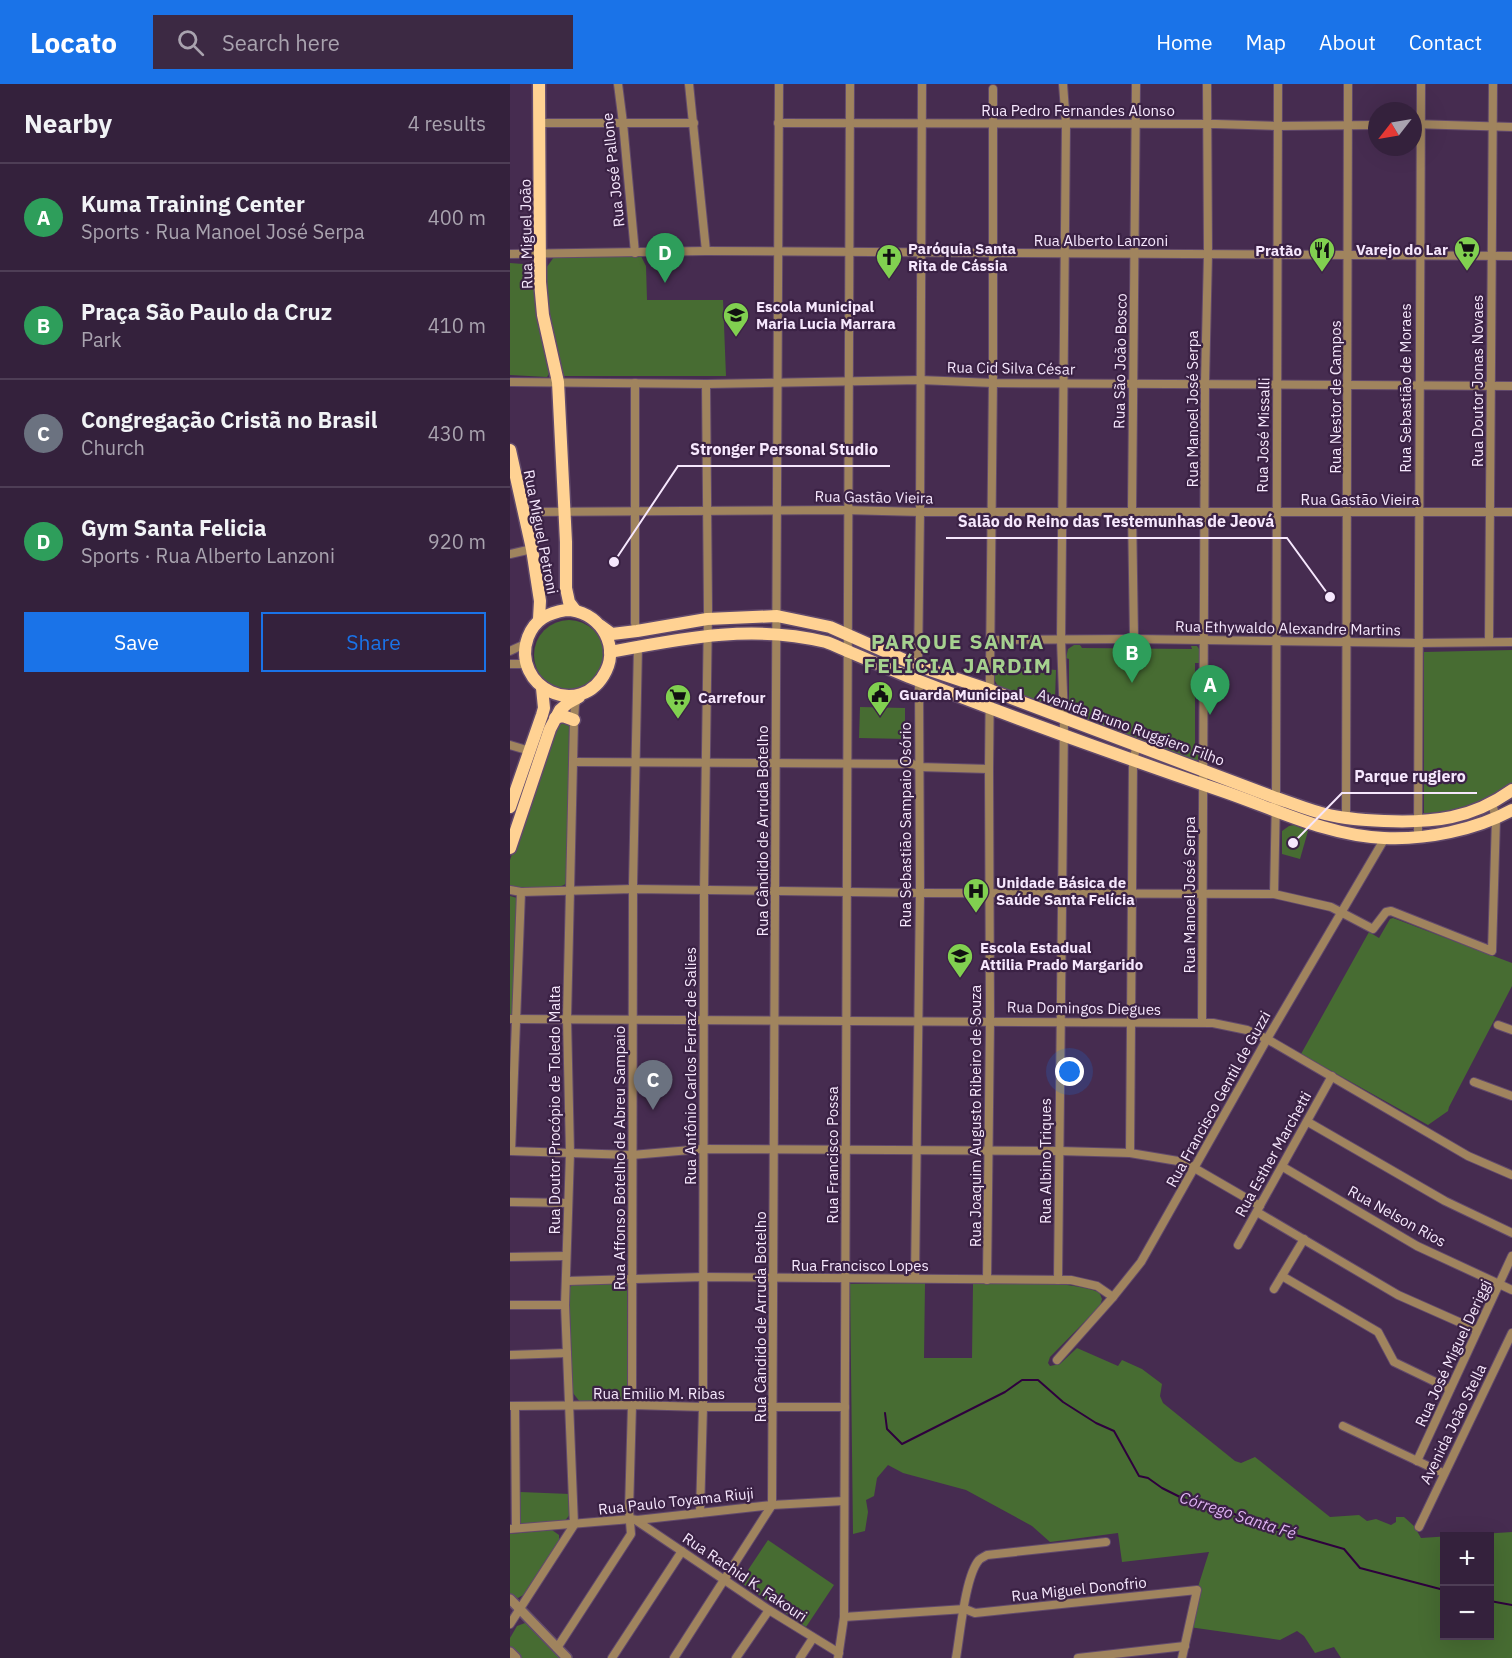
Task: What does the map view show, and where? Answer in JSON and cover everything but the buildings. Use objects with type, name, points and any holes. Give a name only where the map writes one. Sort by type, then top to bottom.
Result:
[{"type":"main road","name":"Rua Miguel João","points":[[539,84],[540,282],[543,315],[558,382],[566,588],[569,602],[575,610]]},
{"type":"main road","name":"Rua Miguel Petroni","points":[[510,450],[532,549],[540,602],[539,619]]},
{"type":"main road","points":[[510,848],[555,718],[568,703],[591,689],[602,679],[609,665],[608,638],[601,626],[592,618],[575,610],[553,612],[539,619],[531,630],[525,644],[525,664],[542,688],[561,696],[579,696]]},
{"type":"main road","name":"Avenida Bruno Ruggiero Filho","points":[[601,626],[612,634],[637,632],[707,619],[777,616],[830,627],[918,666],[990,690],[1204,770],[1330,831],[1386,838],[1443,834],[1496,819],[1512,810]]},
{"type":"main road","name":"Avenida Bruno Ruggiero Filho","points":[[610,652],[706,635],[777,634],[829,643],[919,681],[1063,736],[1203,785],[1346,819],[1418,823],[1463,814],[1492,803],[1512,790]]},
{"type":"main road","points":[[510,807],[544,708],[542,688]]},
{"type":"main road","points":[[555,718],[563,717],[574,720]]},
{"type":"street","name":"Rua José Pallone","points":[[618,84],[635,253]]},
{"type":"street","points":[[689,84],[706,252]]},
{"type":"street","name":"Rua Cândido de Arruda Botelho","points":[[772,1505],[779,84]]},
{"type":"street","name":"Rua Francisco Possa","points":[[838,1655],[844,1617],[850,84]]},
{"type":"street","name":"Rua Sebastião Sampaio Osório","points":[[915,1278],[920,893],[918,666],[922,84]]},
{"type":"street","name":"Rua Albino Triques","points":[[1058,1280],[1064,719],[1061,640],[1066,124],[1063,84]]},
{"type":"street","name":"Rua São João Bosco","points":[[1134,639],[1132,511],[1136,84]]},
{"type":"street","name":"Rua Manoel José Serpa","points":[[1202,1022],[1205,383],[1208,254],[1207,84]]},
{"type":"street","name":"Rua José Missalli","points":[[1274,894],[1278,84]]},
{"type":"street","name":"Rua Nestor de Campos","points":[[1346,819],[1348,84]]},
{"type":"street","name":"Rua Sebastião de Moraes","points":[[1419,102],[1421,84]]},
{"type":"street","name":"Rua Doutor Jonas Novaes","points":[[1489,642],[1493,84]]},
{"type":"street","name":"Rua Joaquim Augusto Ribeiro de Souza","points":[[987,1280],[993,89]]},
{"type":"street","points":[[540,123],[694,123]]},
{"type":"street","name":"Rua Pedro Fernandes Alonso","points":[[778,123],[1368,125]]},
{"type":"street","points":[[1422,124],[1512,127]]},
{"type":"street","name":"Rua Sebastião de Moraes","points":[[1418,156],[1420,255],[1418,836]]},
{"type":"street","name":"Rua Alberto Lanzoni","points":[[510,254],[921,252],[1512,256]]},
{"type":"street","name":"Rua Cid Silva César","points":[[510,382],[706,384],[920,380],[1512,386]]},
{"type":"street","points":[[635,383],[637,632]]},
{"type":"street","name":"Rua Antônio Carlos Ferraz de Salies","points":[[700,1513],[703,1407],[706,384]]},
{"type":"street","name":"Rua Gastão Vieira","points":[[524,512],[707,510],[1512,512]]},
{"type":"street","points":[[510,554],[532,549]]},
{"type":"street","name":"Rua Ethywaldo Alexandre Martins","points":[[991,640],[1512,642]]},
{"type":"street","points":[[510,651],[525,644]]},
{"type":"street","name":"Rua Affonso Botelho de Abreu Sampaio","points":[[557,1648],[631,1534],[634,1520],[629,1510],[632,1405],[634,762],[638,646]]},
{"type":"street","points":[[510,664],[525,664]]},
{"type":"street","name":"Rua Doutor Procópio de Toledo Malta","points":[[574,1525],[565,1305],[570,1153],[567,1018],[574,720],[575,705],[579,696]]},
{"type":"street","points":[[510,745],[530,751]]},
{"type":"street","points":[[1130,1153],[1133,760],[1137,745]]},
{"type":"street","points":[[574,762],[913,764],[919,767],[989,769]]},
{"type":"street","points":[[510,890],[521,892],[633,890],[1274,894],[1325,905],[1373,929],[1386,912],[1390,911],[1492,951],[1496,819],[1492,803]]},
{"type":"street","name":"Rua Francisco Gentil de Guzzi","points":[[1057,1360],[1141,1262],[1267,1039],[1386,838]]},
{"type":"street","points":[[521,892],[513,1019],[511,1151],[632,1155],[702,1149],[1059,1150],[1130,1153],[1184,1162],[1304,1239],[1398,1294],[1477,1330]]},
{"type":"street","name":"Rua Domingos Diegues","points":[[513,1019],[990,1021],[1132,1024],[1202,1022],[1247,1029],[1468,1156],[1512,1175]]},
{"type":"street","points":[[1498,1025],[1512,1030]]},
{"type":"street","name":"Rua Esther Marchetti","points":[[1238,1245],[1332,1076]]},
{"type":"street","points":[[1474,1082],[1512,1096]]},
{"type":"street","points":[[1308,1122],[1445,1202],[1512,1233]]},
{"type":"street","name":"Rua Nelson Rios","points":[[1283,1167],[1417,1246],[1512,1290]]},
{"type":"street","points":[[510,1202],[568,1203]]},
{"type":"street","points":[[1274,1289],[1304,1239]]},
{"type":"street","points":[[510,1257],[566,1256]]},
{"type":"street","name":"Rua José Miguel Deriggi","points":[[1417,1461],[1512,1256]]},
{"type":"street","points":[[1282,1276],[1378,1332],[1394,1362],[1450,1389]]},
{"type":"street","name":"Rua Francisco Lopes","points":[[567,1281],[703,1277],[1058,1280],[1085,1282],[1097,1286],[1113,1297]]},
{"type":"street","points":[[510,1305],[565,1305]]},
{"type":"street","name":"Avenida João Stella","points":[[1419,1527],[1512,1333]]},
{"type":"street","points":[[510,1355],[567,1353]]},
{"type":"street","points":[[513,1406],[513,1528]]},
{"type":"street","name":"Rua Emilio M. Ribas","points":[[513,1406],[845,1407]]},
{"type":"street","points":[[1342,1426],[1443,1473]]},
{"type":"street","name":"Rua Paulo Toyama Riuji","points":[[513,1528],[574,1525],[772,1505],[844,1501]]},
{"type":"street","points":[[674,1658],[772,1505]]},
{"type":"street","name":"Rua Rachid K. Fakouri","points":[[634,1520],[838,1655]]},
{"type":"street","points":[[510,1624],[574,1525]]},
{"type":"street","points":[[956,1658],[966,1594],[979,1561],[987,1555],[1106,1542]]},
{"type":"street","points":[[612,1658],[682,1551]]},
{"type":"street","name":"Rua Miguel Donofrio","points":[[844,1617],[965,1609],[975,1613],[1197,1590],[1185,1646]]},
{"type":"street","points":[[510,1599],[567,1658]]},
{"type":"street","points":[[736,1658],[769,1610]]},
{"type":"street","points":[[800,1658],[813,1638]]},
{"type":"street","points":[[1078,1658],[1185,1646],[1182,1658]]},
{"type":"street","points":[[510,1652],[516,1658]]},
{"type":"green space","points":[[641,256],[646,266],[647,300],[723,300],[726,376],[563,376],[545,316],[544,271],[554,257]]},
{"type":"green space","points":[[510,263],[536,265],[551,371],[547,377],[510,375]]},
{"type":"green space","points":[[576,620],[589,626],[598,635],[602,641],[604,655],[602,669],[594,680],[583,688],[562,690],[544,680],[536,669],[534,648],[544,630],[555,622]]},
{"type":"green space","points":[[1074,645],[1080,645],[1082,648],[1192,649],[1191,646],[1197,646],[1201,652],[1201,663],[1195,663],[1195,751],[1200,752],[1198,760],[1193,762],[1071,715],[1066,708],[1069,704],[1069,659],[1066,658],[1068,649]]},
{"type":"green space","points":[[1512,650],[1512,784],[1472,806],[1427,816],[1424,813],[1424,652]]},
{"type":"green space","points":[[994,664],[1056,670],[1055,699],[1058,700],[1056,706],[1052,708],[999,688],[995,681]]},
{"type":"green space","points":[[860,707],[905,708],[905,739],[859,738]]},
{"type":"green space","points":[[557,722],[568,722],[569,725],[568,882],[549,888],[532,889],[510,886],[510,860]]},
{"type":"green space","points":[[1294,825],[1308,831],[1300,859],[1282,854],[1282,831]]},
{"type":"green space","points":[[510,896],[517,898],[513,1014],[510,1016]]},
{"type":"green space","points":[[1393,918],[1512,963],[1512,986],[1448,1111],[1428,1125],[1301,1054],[1369,932],[1379,938],[1390,919]]},
{"type":"green space","points":[[627,1282],[627,1396],[622,1401],[580,1402],[573,1393],[569,1289],[573,1283]]},
{"type":"green space","points":[[925,1283],[924,1358],[972,1358],[973,1284],[1053,1284],[1085,1288],[1099,1292],[1102,1299],[1100,1306],[1050,1357],[1048,1363],[1050,1366],[1060,1364],[1077,1348],[1118,1366],[1122,1360],[1142,1369],[1162,1384],[1160,1396],[1163,1403],[1235,1461],[1241,1463],[1255,1457],[1330,1517],[1359,1515],[1367,1521],[1376,1519],[1391,1525],[1396,1522],[1396,1517],[1404,1517],[1414,1526],[1421,1538],[1440,1536],[1440,1640],[1494,1640],[1494,1533],[1512,1532],[1512,1658],[1341,1658],[1334,1647],[1315,1653],[1304,1636],[1297,1631],[1280,1640],[1189,1627],[1197,1590],[1209,1552],[1122,1562],[1118,1533],[1050,1542],[1032,1526],[966,1490],[903,1473],[888,1465],[877,1478],[874,1496],[866,1500],[868,1512],[865,1531],[853,1534],[850,1284]]},
{"type":"green space","points":[[520,1492],[570,1494],[571,1513],[564,1522],[523,1525],[519,1521]]},
{"type":"green space","points":[[552,1530],[559,1535],[559,1544],[525,1594],[518,1598],[510,1596],[510,1534]]},
{"type":"green space","points":[[768,1540],[834,1585],[806,1627],[740,1582]]},
{"type":"green space","points":[[525,1623],[560,1658],[520,1658],[510,1647],[510,1638],[517,1626]]},
{"type":"waterway","name":"Córrego Santa Fé","points":[[885,1413],[887,1429],[902,1444],[1005,1392],[1022,1380],[1038,1380],[1063,1402],[1096,1423],[1114,1431],[1139,1476],[1148,1478],[1162,1488],[1186,1500],[1222,1509],[1261,1525],[1344,1549],[1360,1568],[1440,1589]]},
{"type":"waterway","name":"Córrego Santa Fé","points":[[1494,1602],[1512,1605]]},
{"type":"place","name":"Varejo do Lar","points":[[1467,272]]},
{"type":"place","name":"Pratão","points":[[1322,273]]},
{"type":"place","name":"Paróquia Santa Rita de Cássia","points":[[889,280]]},
{"type":"place","name":"Gym Santa Felicia","points":[[665,283]]},
{"type":"place","name":"Escola Municipal Maria Lucia Marrara","points":[[736,338]]},
{"type":"place","name":"Stronger Personal Studio","points":[[614,562]]},
{"type":"place","name":"Salão do Reino das Testemunhas de Jeová","points":[[1330,597]]},
{"type":"place","name":"Praça São Paulo da Cruz","points":[[1132,683]]},
{"type":"place","name":"Kuma Training Center","points":[[1210,715]]},
{"type":"place","name":"Guarda Municipal","points":[[880,717]]},
{"type":"place","name":"Carrefour","points":[[678,720]]},
{"type":"place","name":"Parque rugiero","points":[[1293,843]]},
{"type":"place","name":"Unidade Básica de Saúde Santa Felícia","points":[[976,914]]},
{"type":"place","name":"Escola Estadual Attilia Prado Margarido","points":[[960,979]]},
{"type":"place","name":"Congregação Cristã no Brasil","points":[[653,1110]]},
{"type":"district","name":"PARQUE SANTA FELÍCIA JARDIM","points":[[958,653]]}]
